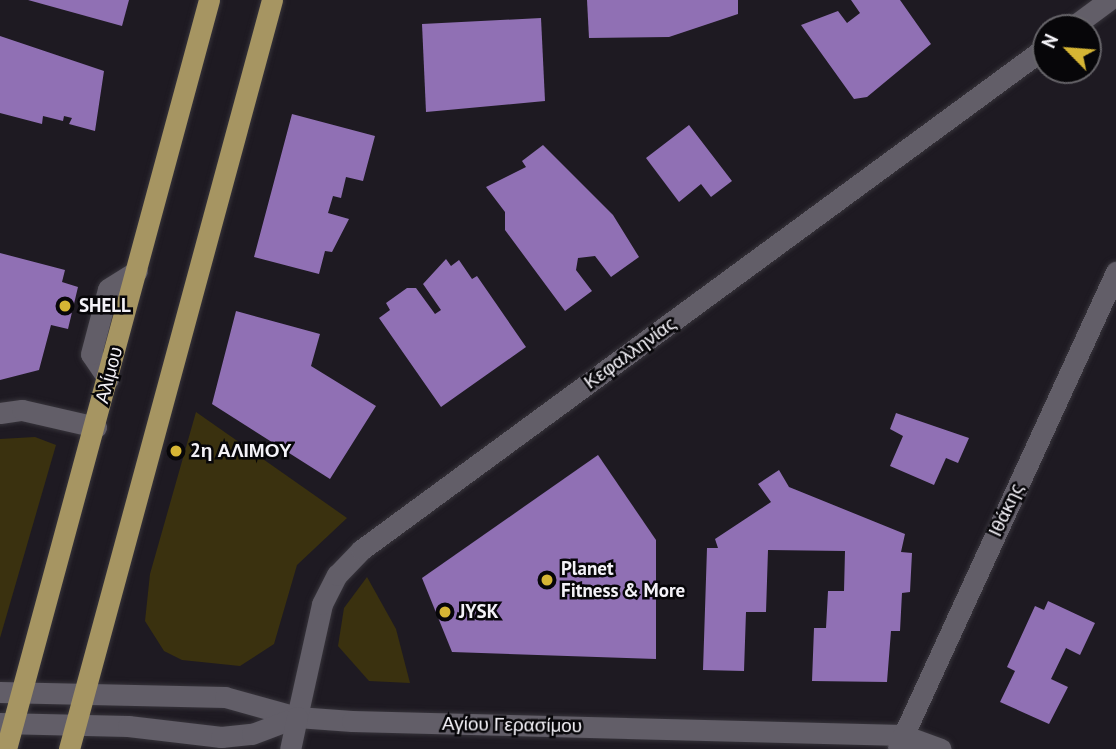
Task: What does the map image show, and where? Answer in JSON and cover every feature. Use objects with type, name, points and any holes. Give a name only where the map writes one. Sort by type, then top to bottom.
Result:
[{"type":"main road","name":"Αλίμου","points":[[6,749],[6,723],[22,692],[96,427],[209,0]]},
{"type":"main road","points":[[69,749],[272,0]]},
{"type":"street","points":[[1090,14],[1110,0]]},
{"type":"street","name":"Κεφαλληνίας","points":[[290,749],[322,604],[337,575],[361,550],[1032,57]]},
{"type":"street","name":"Ιθάκης","points":[[900,742],[1116,272]]},
{"type":"street","points":[[0,413],[22,410],[96,427]]},
{"type":"street","name":"Αγίου Γερασίμου","points":[[0,692],[225,697],[297,717],[900,742],[941,749]]},
{"type":"street","points":[[6,723],[76,724],[221,737],[253,734],[297,717]]},
{"type":"shaded area","points":[[196,412],[347,518],[297,565],[274,644],[240,666],[182,660],[164,651],[145,621],[150,574]]},
{"type":"shaded area","points":[[35,437],[56,445],[0,638],[0,439]]},
{"type":"shaded area","points":[[367,577],[396,629],[410,683],[369,681],[338,646],[344,608]]},
{"type":"building","points":[[28,0],[129,0],[122,26]]},
{"type":"building","points":[[587,0],[738,0],[738,14],[669,37],[589,38]]},
{"type":"building","points":[[851,0],[900,0],[931,44],[867,97],[854,99],[801,25],[838,11],[847,23],[860,13]]},
{"type":"building","points":[[541,18],[545,101],[426,112],[422,24]]},
{"type":"building","points":[[0,36],[104,71],[95,131],[69,124],[72,118],[64,116],[63,121],[43,116],[42,124],[0,113]]},
{"type":"building","points":[[292,114],[375,136],[363,181],[346,177],[341,198],[333,196],[328,213],[349,219],[332,252],[325,251],[319,274],[254,257]]},
{"type":"building","points":[[689,125],[732,181],[711,197],[701,184],[679,202],[646,158]]},
{"type":"building","points":[[543,145],[613,215],[639,257],[611,277],[595,256],[578,258],[576,270],[592,291],[565,311],[505,230],[505,212],[486,187],[526,167],[522,161]]},
{"type":"building","points":[[0,253],[65,270],[62,282],[78,287],[68,329],[51,325],[39,370],[0,380]]},
{"type":"building","points":[[446,259],[451,266],[459,260],[472,279],[477,276],[526,347],[441,407],[379,318],[390,310],[386,303],[407,288],[416,288],[435,314],[441,310],[423,284]]},
{"type":"building","points":[[236,311],[320,334],[311,366],[376,406],[330,479],[212,404]]},
{"type":"building","points":[[896,413],[969,438],[958,463],[946,458],[934,485],[890,466],[903,436],[890,429]]},
{"type":"building","points":[[598,455],[656,540],[656,659],[452,652],[422,578]]},
{"type":"building","points":[[779,470],[789,487],[905,534],[901,552],[912,553],[910,592],[902,593],[900,631],[891,631],[887,682],[812,681],[814,628],[826,628],[828,591],[844,591],[845,551],[768,550],[766,612],[746,612],[744,671],[703,670],[707,548],[718,548],[715,539],[771,502],[758,484]]},
{"type":"building","points":[[1048,601],[1095,623],[1080,655],[1066,648],[1051,679],[1068,687],[1049,724],[1000,702],[1015,671],[1007,667],[1035,606],[1044,610]]},
{"type":"place","name":"SHELL","points":[[65,306]]},
{"type":"place","name":"2η ΑΛΙΜΟΥ","points":[[176,451]]},
{"type":"place","name":"Planet Fitness & More","points":[[547,580]]},
{"type":"place","name":"JYSK","points":[[445,612]]}]
